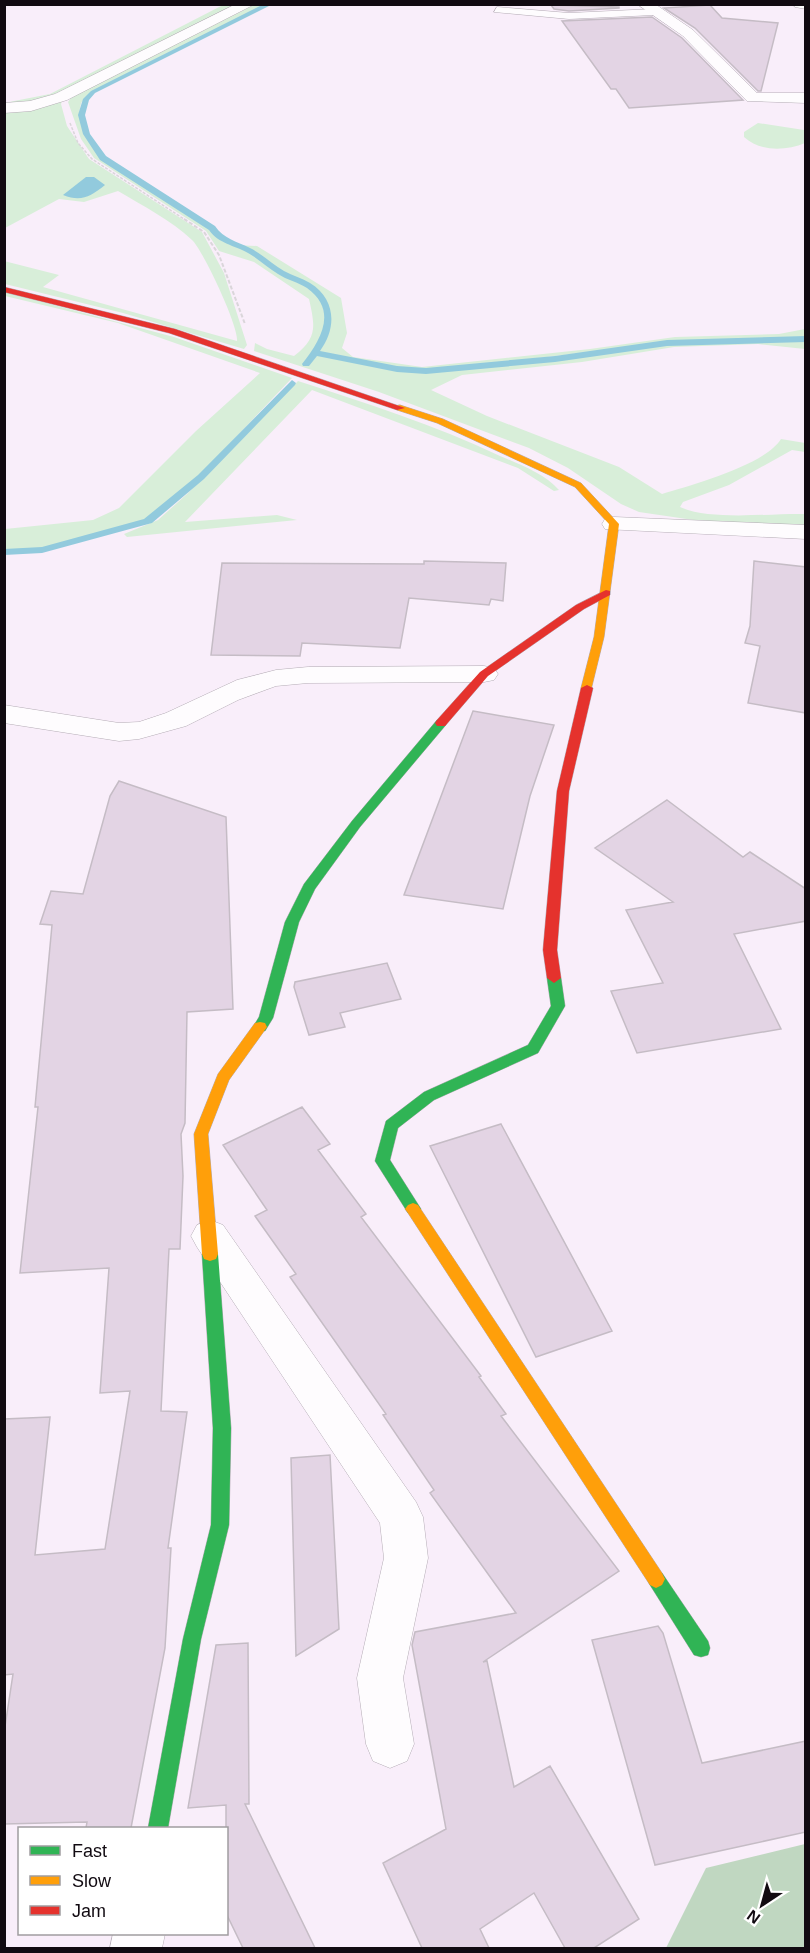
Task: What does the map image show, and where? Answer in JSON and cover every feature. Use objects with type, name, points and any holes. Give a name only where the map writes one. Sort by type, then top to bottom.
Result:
[{"type":"street","points":[[4,108],[31,106],[69,94],[248,4]]},
{"type":"street","points":[[800,4],[806,5]]},
{"type":"street","points":[[649,8],[688,33],[753,98],[806,98]]},
{"type":"street","points":[[4,288],[87,307],[249,357],[440,421],[578,485],[614,524],[806,532]]},
{"type":"street","points":[[614,524],[599,637],[563,791],[550,950],[558,1006],[533,1049],[429,1096],[391,1125],[382,1161],[701,1648]]},
{"type":"street","points":[[158,1827],[192,1639],[220,1525],[222,1428],[201,1134],[224,1078],[266,1018],[292,922],[305,896],[356,824],[398,772],[484,674],[580,607],[606,593]]},
{"type":"street","points":[[4,714],[138,733],[183,717],[238,690],[265,680],[298,675],[484,674]]},
{"type":"street","points":[[210,1236],[401,1516],[406,1558],[380,1678],[390,1744]]},
{"type":"lane","points":[[497,10],[570,16],[649,8]]},
{"type":"path","points":[[69,94],[63,104],[66,116],[78,143],[92,159],[204,232],[219,255],[237,300],[250,342],[249,357]]},
{"type":"green space","points":[[223,5],[242,5],[40,101],[4,103],[50,94]]},
{"type":"green space","points":[[254,5],[269,5],[167,53],[109,84],[89,96],[81,104],[80,118],[88,140],[101,158],[210,228],[222,241],[246,250],[281,273],[309,287],[321,299],[327,325],[324,337],[304,364],[308,364],[317,354],[397,371],[427,372],[556,360],[668,344],[805,340],[805,349],[758,344],[674,347],[582,362],[462,375],[431,390],[487,416],[619,467],[662,494],[727,473],[760,457],[781,439],[805,443],[805,452],[792,450],[729,485],[683,502],[680,507],[707,514],[724,515],[805,514],[805,526],[714,523],[639,512],[621,504],[568,468],[529,448],[379,392],[254,351],[255,343],[267,349],[294,356],[302,349],[313,331],[309,299],[254,262],[219,251],[206,231],[94,158],[81,139],[68,102],[73,95]]},
{"type":"green space","points":[[63,98],[61,104],[67,126],[89,159],[202,232],[224,273],[247,345],[244,349],[123,313],[5,284],[4,261],[59,275],[43,287],[237,341],[232,321],[219,289],[204,258],[192,240],[166,220],[118,191],[84,202],[59,199],[5,228],[5,110]]},
{"type":"green space","points":[[758,123],[804,130],[805,143],[790,148],[773,149],[750,142],[744,137],[744,132]]},
{"type":"green space","points":[[234,245],[257,246],[341,298],[347,333],[342,348],[353,357],[422,367],[590,349],[675,337],[779,334],[805,329],[805,338],[693,340],[461,367],[423,368],[372,363],[318,352],[324,345],[330,318],[325,300],[319,292],[309,284]]},
{"type":"green space","points":[[5,292],[174,337],[292,378],[199,476],[147,521],[42,549],[5,551],[5,529],[93,520],[119,508],[196,431],[260,373],[118,323],[5,296]]},
{"type":"green space","points":[[298,381],[451,434],[531,470],[547,479],[559,490],[554,491],[518,468],[312,390],[185,522],[277,515],[297,520],[127,537],[124,534],[158,520],[187,494]]},
{"type":"green space","points":[[805,1844],[805,1948],[666,1948],[706,1868]]},
{"type":"water","points":[[86,177],[94,177],[105,185],[85,197],[75,198],[63,195]]},
{"type":"building","points":[[551,5],[619,8],[569,11],[554,9]]},
{"type":"building","points":[[710,5],[722,18],[778,23],[761,91],[758,91],[695,28],[664,8]]},
{"type":"building","points":[[652,17],[682,38],[743,100],[629,108],[616,89],[611,89],[562,21]]},
{"type":"building","points":[[424,561],[506,563],[503,601],[491,599],[489,605],[409,598],[400,648],[302,643],[300,656],[211,655],[222,563],[424,564]]},
{"type":"building","points":[[754,561],[806,567],[806,713],[748,703],[760,646],[745,643],[750,626]]},
{"type":"building","points":[[473,711],[554,725],[530,796],[503,909],[404,895]]},
{"type":"building","points":[[119,781],[226,817],[233,1009],[187,1012],[185,1123],[181,1134],[183,1176],[180,1249],[169,1249],[161,1411],[187,1412],[168,1548],[171,1548],[165,1648],[131,1827],[86,1827],[87,1822],[4,1824],[4,1733],[13,1674],[4,1675],[4,1419],[50,1417],[35,1555],[105,1549],[130,1391],[100,1393],[109,1268],[20,1273],[38,1107],[35,1107],[52,925],[40,924],[51,891],[83,894],[110,796]]},
{"type":"building","points":[[667,800],[743,857],[750,852],[806,889],[806,921],[734,934],[781,1029],[637,1053],[611,991],[663,983],[626,910],[673,902],[595,848]]},
{"type":"building","points":[[387,963],[401,999],[340,1013],[345,1027],[309,1035],[294,987],[295,982]]},
{"type":"building","points":[[302,1107],[330,1144],[318,1150],[366,1214],[361,1217],[481,1376],[479,1377],[506,1414],[501,1416],[619,1571],[483,1662],[487,1661],[514,1787],[550,1766],[639,1919],[594,1948],[565,1948],[534,1893],[480,1929],[489,1948],[422,1948],[383,1863],[446,1829],[412,1645],[415,1632],[516,1613],[430,1493],[434,1490],[383,1415],[386,1414],[290,1277],[296,1274],[255,1216],[267,1210],[223,1145]]},
{"type":"building","points":[[501,1124],[612,1331],[536,1357],[430,1146]]},
{"type":"building","points":[[330,1455],[339,1629],[296,1656],[291,1458]]},
{"type":"building","points":[[658,1626],[663,1633],[702,1763],[806,1741],[806,1832],[655,1865],[592,1640]]},
{"type":"building","points":[[248,1643],[249,1804],[245,1804],[315,1948],[243,1948],[228,1917],[226,1805],[188,1808],[216,1645]]},
{"type":"waterway","points":[[270,4],[93,92],[82,107],[82,115],[87,134],[103,158],[212,228],[224,240],[250,251],[280,272],[313,289],[322,298],[327,308],[328,327],[319,346],[306,364]]},
{"type":"waterway","points":[[316,353],[397,369],[426,371],[555,359],[667,343],[806,339]]},
{"type":"waterway","points":[[4,552],[42,550],[148,521],[201,477],[292,383]]},
{"type":"traffic: fast","points":[[260,1027],[266,1018],[292,922],[309,887],[356,824],[441,723]]},
{"type":"traffic: fast","points":[[413,1209],[382,1161],[391,1125],[429,1096],[533,1049],[558,1006],[554,978]]},
{"type":"traffic: fast","points":[[158,1827],[192,1639],[220,1525],[222,1428],[210,1254]]},
{"type":"traffic: fast","points":[[656,1579],[701,1648]]},
{"type":"traffic: slow","points":[[400,408],[440,421],[578,485],[614,524],[599,637],[587,688]]},
{"type":"traffic: slow","points":[[210,1254],[201,1134],[223,1078],[260,1027]]},
{"type":"traffic: slow","points":[[413,1209],[656,1579]]},
{"type":"traffic: jam","points":[[4,289],[172,331],[400,408]]},
{"type":"traffic: jam","points":[[441,723],[484,674],[580,607],[606,593]]},
{"type":"traffic: jam","points":[[554,978],[550,950],[563,791],[587,688]]}]
